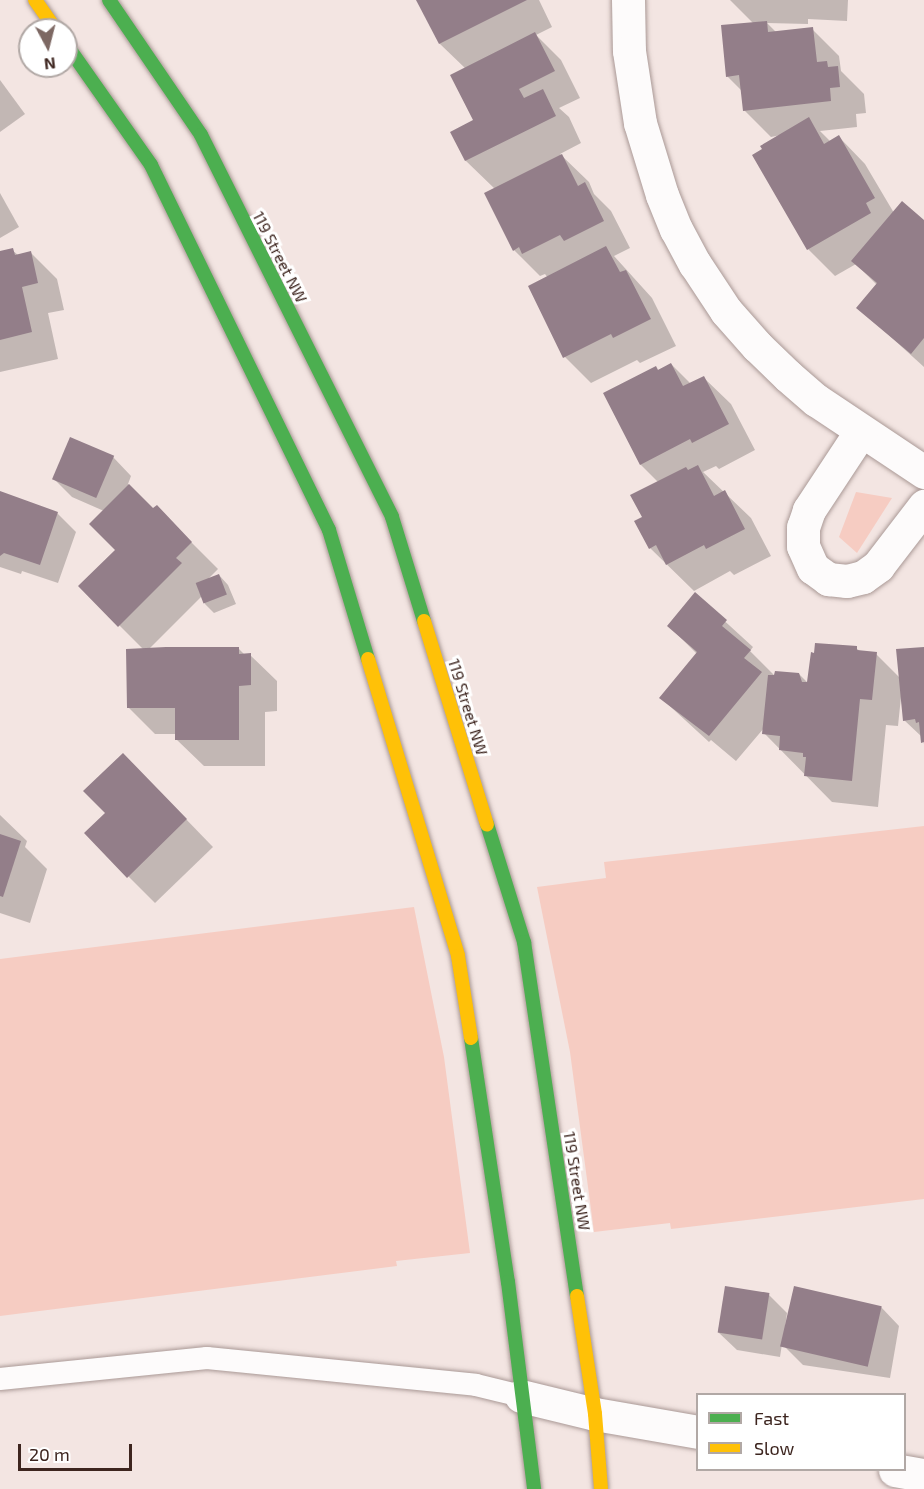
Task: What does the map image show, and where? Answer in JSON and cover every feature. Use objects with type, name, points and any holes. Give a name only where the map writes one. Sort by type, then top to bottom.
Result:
[{"type":"main road","points":[[35,0],[48,18]]},
{"type":"main road","name":"119 Street NW","points":[[109,0],[201,135],[392,517],[524,942],[595,1414],[601,1489]]},
{"type":"main road","points":[[78,61],[151,165],[329,530],[458,956],[508,1281],[534,1489]]},
{"type":"street","points":[[628,0],[629,51],[640,123],[662,195],[690,256],[726,311],[757,346],[816,400],[924,472]]},
{"type":"street","points":[[861,431],[809,510],[803,527],[803,546],[813,568],[828,579],[847,581],[863,577],[878,566],[924,506]]},
{"type":"street","points":[[521,1396],[595,1414],[696,1432]]},
{"type":"street","points":[[901,1471],[924,1475]]},
{"type":"lane","points":[[0,1379],[207,1358],[476,1384],[521,1396]]},
{"type":"shaded area","points":[[856,492],[892,498],[857,553],[839,537]]},
{"type":"shaded area","points":[[924,826],[924,1199],[671,1229],[670,1223],[594,1232],[570,1052],[537,887],[606,878],[604,862]]},
{"type":"shaded area","points":[[414,907],[444,1057],[470,1253],[396,1261],[397,1266],[0,1316],[0,959]]},
{"type":"building","points":[[416,0],[527,0],[439,44]]},
{"type":"building","points":[[767,21],[768,32],[813,27],[817,62],[827,61],[828,67],[838,66],[840,87],[830,88],[831,101],[743,111],[739,75],[726,77],[721,25]]},
{"type":"building","points":[[535,32],[555,71],[519,89],[524,98],[543,89],[556,116],[465,161],[450,132],[473,120],[450,75]]},
{"type":"building","points":[[809,117],[824,144],[839,135],[875,198],[866,203],[871,213],[807,250],[752,155],[762,149],[760,146]]},
{"type":"building","points":[[562,154],[578,186],[585,182],[604,221],[564,241],[560,235],[522,254],[519,247],[513,251],[484,193]]},
{"type":"building","points":[[902,201],[924,220],[924,338],[911,354],[856,308],[877,283],[851,261]]},
{"type":"building","points":[[606,246],[620,272],[626,270],[651,319],[613,338],[611,334],[563,358],[528,286]]},
{"type":"building","points":[[13,248],[15,255],[31,251],[38,283],[22,287],[32,332],[0,340],[0,251]]},
{"type":"building","points":[[671,363],[683,386],[704,376],[729,424],[692,443],[690,439],[640,465],[603,393],[656,366],[658,370]]},
{"type":"building","points":[[70,437],[114,456],[96,498],[52,479]]},
{"type":"building","points":[[698,465],[714,496],[725,490],[745,529],[706,549],[704,545],[666,565],[656,545],[649,549],[634,521],[642,517],[630,495],[686,467],[688,470]]},
{"type":"building","points":[[129,484],[153,508],[157,505],[192,542],[176,558],[182,563],[118,627],[78,586],[115,550],[89,524]]},
{"type":"building","points":[[0,491],[58,512],[40,565],[4,553],[0,556]]},
{"type":"building","points":[[219,574],[227,595],[204,603],[196,583]]},
{"type":"building","points":[[695,592],[727,620],[722,626],[751,650],[744,658],[762,672],[709,736],[659,698],[697,652],[667,626]]},
{"type":"building","points":[[815,643],[857,646],[857,650],[877,652],[872,700],[860,699],[852,781],[804,776],[806,757],[803,757],[803,753],[779,750],[780,736],[762,734],[768,675],[774,675],[775,671],[799,673],[802,682],[807,682],[811,652],[814,653]]},
{"type":"building","points":[[239,647],[239,654],[251,653],[251,685],[239,686],[239,740],[175,740],[175,708],[127,708],[126,649]]},
{"type":"building","points":[[924,647],[924,742],[921,743],[919,722],[916,723],[915,719],[903,721],[896,649]]},
{"type":"building","points":[[123,753],[187,819],[127,878],[84,833],[105,813],[83,791]]},
{"type":"building","points":[[0,834],[21,841],[3,897],[0,896]]},
{"type":"building","points":[[725,1286],[769,1293],[762,1339],[718,1332]]},
{"type":"building","points":[[794,1286],[882,1306],[868,1367],[780,1346]]},
{"type":"traffic: fast","points":[[109,0],[201,135],[392,517],[424,621]]},
{"type":"traffic: fast","points":[[78,61],[151,165],[329,530],[368,659]]},
{"type":"traffic: fast","points":[[487,824],[524,942],[577,1296]]},
{"type":"traffic: fast","points":[[471,1038],[508,1282],[534,1489]]},
{"type":"traffic: slow","points":[[35,0],[48,18]]},
{"type":"traffic: slow","points":[[424,621],[487,824]]},
{"type":"traffic: slow","points":[[368,659],[458,956],[471,1038]]},
{"type":"traffic: slow","points":[[577,1296],[595,1414],[601,1489]]}]
